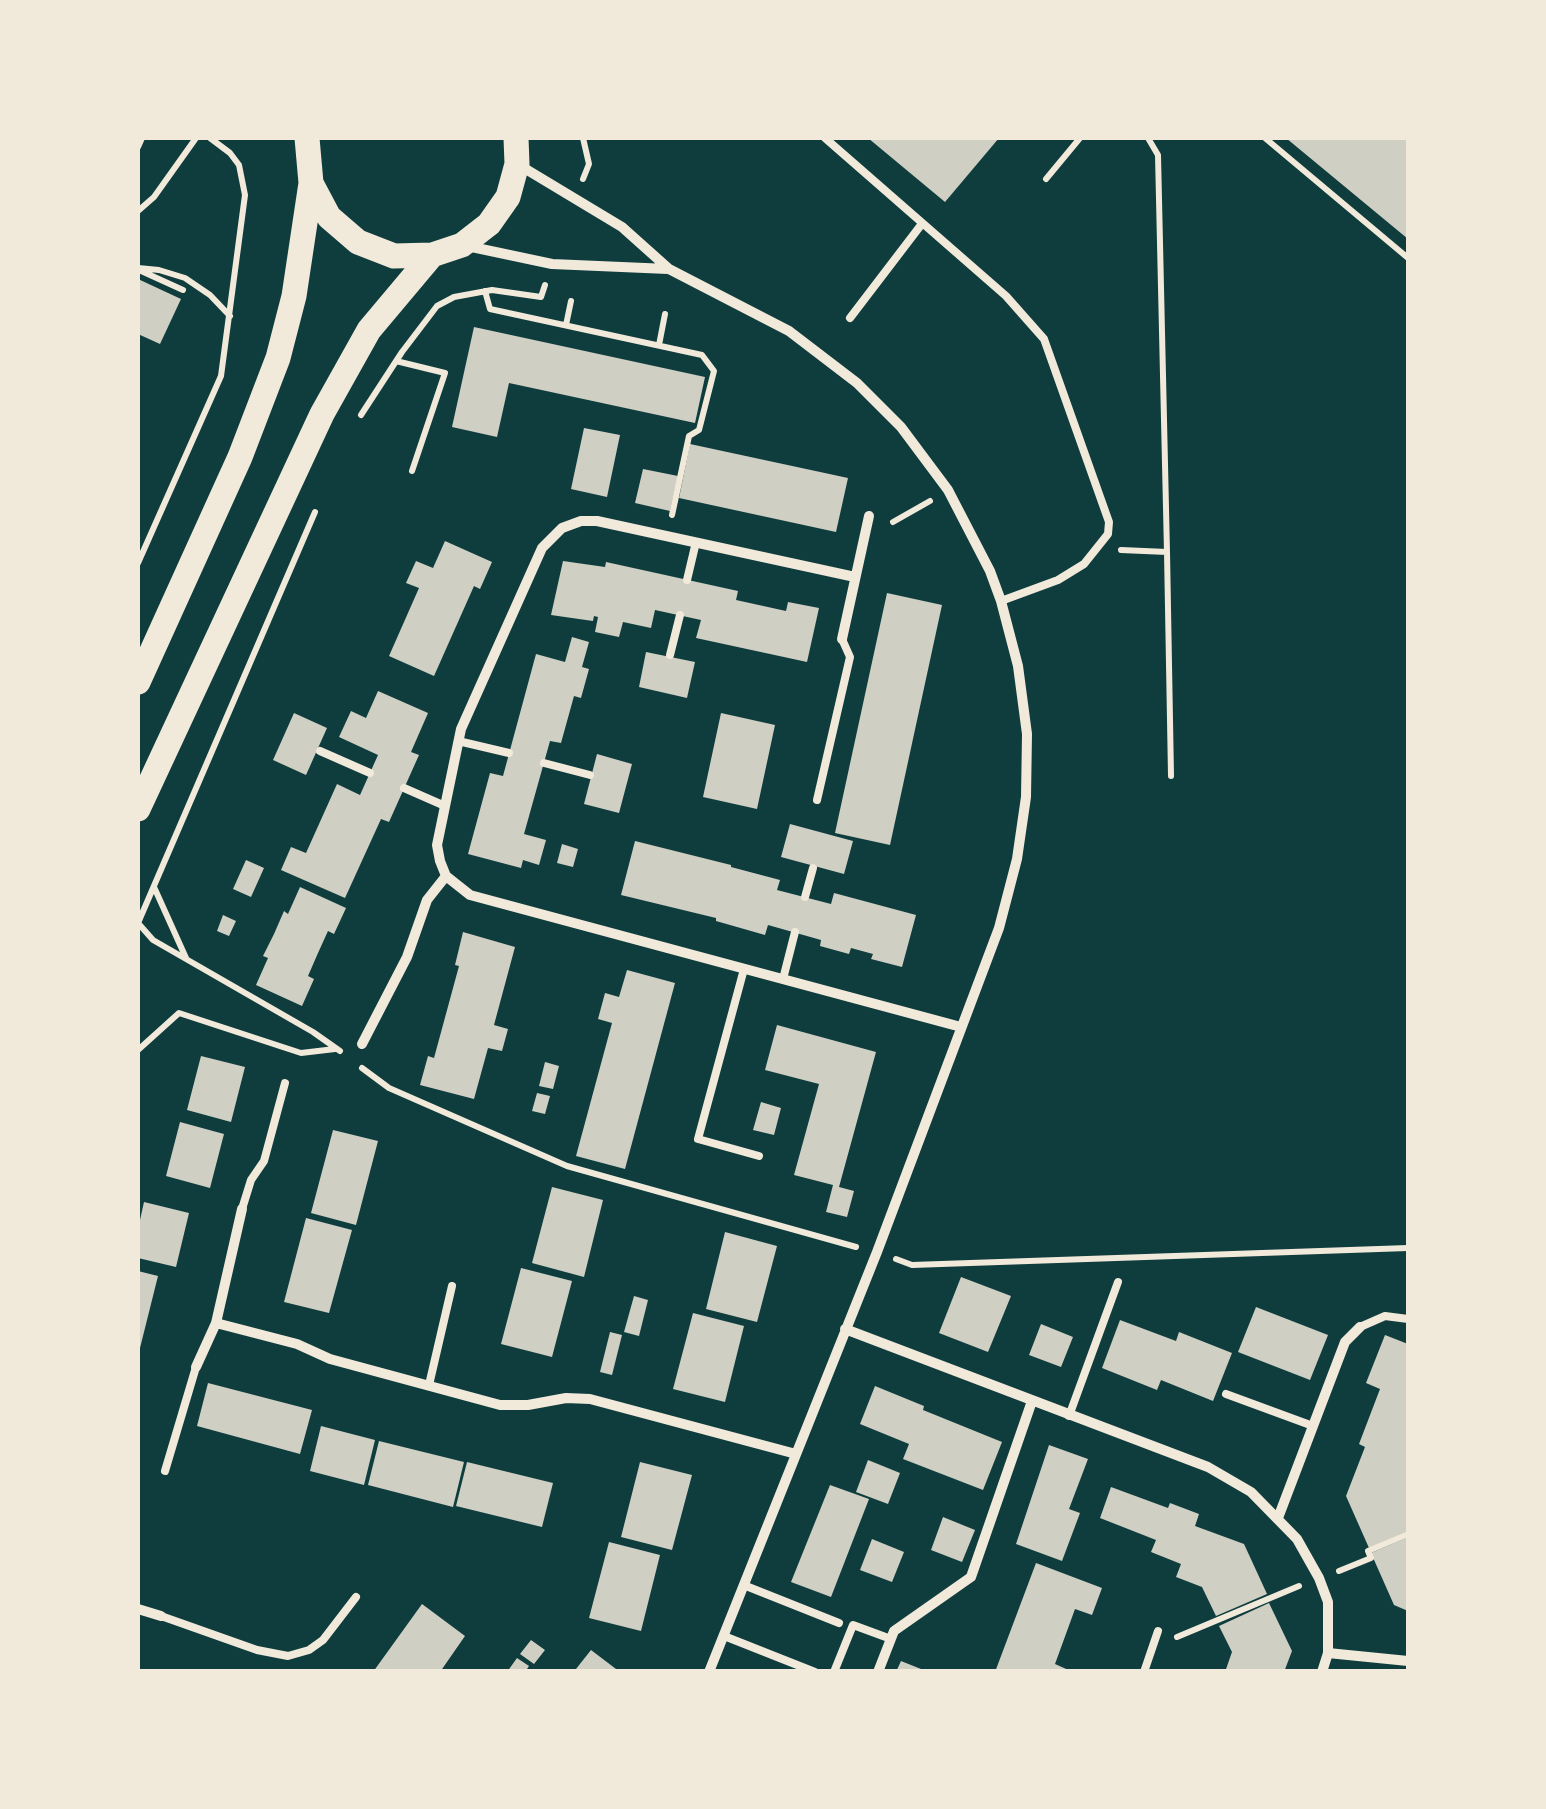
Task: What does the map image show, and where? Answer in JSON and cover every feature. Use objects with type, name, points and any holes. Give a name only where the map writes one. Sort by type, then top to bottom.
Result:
[{"type":"main road","points":[[138,682],[240,457],[278,358],[294,296],[311,183],[307,138]]},
{"type":"main road","points":[[311,183],[329,217],[358,242],[394,256],[432,256],[462,245],[489,224],[508,196],[517,164],[516,138]]},
{"type":"main road","points":[[138,808],[322,414],[369,330],[432,256]]},
{"type":"street","points":[[517,164],[622,227],[669,269],[789,331],[857,382],[901,427],[948,490],[1001,601],[1018,666],[1026,734],[1026,797],[1017,860],[999,928],[877,1252],[709,1672]]},
{"type":"street","points":[[462,245],[552,264],[669,269]]},
{"type":"street","points":[[842,640],[868,516]]},
{"type":"street","points":[[855,577],[581,521],[550,536],[458,741],[437,844],[446,876],[470,895],[960,1028]]},
{"type":"street","points":[[362,1044],[407,956],[427,900],[446,876]]},
{"type":"street","points":[[196,1367],[216,1323],[242,1209]]},
{"type":"street","points":[[216,1323],[297,1344],[330,1360],[500,1405],[566,1398],[590,1400],[796,1454]]},
{"type":"street","points":[[1278,1518],[1345,1342],[1360,1326]]},
{"type":"street","points":[[844,1329],[1208,1467],[1251,1492],[1298,1539],[1319,1578],[1328,1602],[1328,1653],[1322,1672]]},
{"type":"street","points":[[878,1672],[894,1631],[972,1578],[1032,1401]]},
{"type":"street","points":[[138,1610],[161,1616]]},
{"type":"street","points":[[1328,1653],[1408,1660]]},
{"type":"lane","points":[[825,138],[1006,296],[1044,338],[1109,522],[1108,534],[1084,564],[1058,580],[1001,601]]},
{"type":"lane","points":[[850,318],[921,225]]},
{"type":"lane","points":[[687,580],[696,542]]},
{"type":"lane","points":[[670,656],[680,615]]},
{"type":"lane","points":[[816,800],[850,657],[842,640]]},
{"type":"lane","points":[[458,741],[509,753]]},
{"type":"lane","points":[[320,751],[370,773]]},
{"type":"lane","points":[[544,763],[590,774]]},
{"type":"lane","points":[[404,788],[445,806]]},
{"type":"lane","points":[[805,897],[813,868]]},
{"type":"lane","points":[[783,979],[795,932]]},
{"type":"lane","points":[[744,968],[698,1140],[758,1156]]},
{"type":"lane","points":[[242,1209],[251,1180],[264,1161],[285,1083]]},
{"type":"lane","points":[[1069,1416],[1118,1282]]},
{"type":"lane","points":[[429,1385],[452,1286]]},
{"type":"lane","points":[[1360,1326],[1385,1316],[1408,1319]]},
{"type":"lane","points":[[164,1470],[196,1367]]},
{"type":"lane","points":[[1226,1394],[1313,1426]]},
{"type":"lane","points":[[746,1586],[839,1623]]},
{"type":"lane","points":[[161,1616],[257,1650],[288,1656],[309,1650],[323,1640],[356,1597]]},
{"type":"lane","points":[[834,1672],[853,1625],[890,1640]]},
{"type":"lane","points":[[1144,1672],[1158,1632]]},
{"type":"lane","points":[[724,1636],[815,1672]]},
{"type":"path","points":[[138,147],[142,138]]},
{"type":"path","points":[[138,210],[154,197],[196,138]]},
{"type":"path","points":[[138,563],[221,376],[245,196],[244,180],[230,153],[210,138]]},
{"type":"path","points":[[583,138],[589,164],[583,178]]},
{"type":"path","points":[[1046,179],[1080,138]]},
{"type":"path","points":[[1148,138],[1158,156],[1171,776]]},
{"type":"path","points":[[1265,138],[1408,258]]},
{"type":"path","points":[[138,269],[185,278],[210,294],[230,316]]},
{"type":"path","points":[[138,269],[183,290]]},
{"type":"path","points":[[358,420],[438,306],[454,297],[485,291],[541,296],[544,286]]},
{"type":"path","points":[[485,291],[490,309],[702,354],[714,371],[699,430],[689,436],[667,536]]},
{"type":"path","points":[[566,325],[571,301]]},
{"type":"path","points":[[659,345],[666,314]]},
{"type":"path","points":[[396,361],[445,374],[412,470]]},
{"type":"path","points":[[863,539],[948,490]]},
{"type":"path","points":[[318,504],[138,923],[153,940],[336,1049],[389,1088],[567,1166],[912,1265],[1408,1248]]},
{"type":"path","points":[[1099,548],[1166,552]]},
{"type":"path","points":[[153,886],[186,958]]},
{"type":"path","points":[[138,1050],[179,1012],[301,1053],[336,1049]]},
{"type":"path","points":[[1153,1647],[1371,1558],[1368,1551],[1408,1534]]},
{"type":"building","points":[[868,138],[999,138],[945,202]]},
{"type":"building","points":[[1286,138],[1408,138],[1408,239]]},
{"type":"building","points":[[138,279],[181,299],[160,344],[138,334]]},
{"type":"building","points":[[474,327],[705,377],[695,423],[509,383],[497,437],[452,427]]},
{"type":"building","points":[[584,428],[620,435],[607,497],[571,489]]},
{"type":"building","points":[[690,444],[848,478],[836,532],[679,498]]},
{"type":"building","points":[[643,469],[678,476],[670,511],[635,503]]},
{"type":"building","points":[[445,541],[492,562],[480,589],[474,586],[434,676],[389,656],[419,588],[406,583],[416,561],[433,568]]},
{"type":"building","points":[[563,561],[605,567],[606,562],[738,591],[736,600],[786,611],[788,602],[819,608],[807,662],[696,638],[701,620],[655,610],[651,628],[623,622],[619,637],[595,632],[598,617],[594,616],[593,621],[551,615]]},
{"type":"building","points":[[887,593],[942,605],[890,845],[835,833]]},
{"type":"building","points":[[572,637],[589,642],[582,667],[589,669],[581,698],[574,696],[561,743],[550,741],[524,834],[546,840],[539,865],[523,860],[521,868],[468,854],[490,773],[503,776],[536,654],[565,662]]},
{"type":"building","points":[[646,652],[695,662],[687,698],[639,687]]},
{"type":"building","points":[[378,691],[428,713],[411,752],[419,755],[389,822],[381,819],[345,898],[281,870],[291,847],[306,853],[337,784],[360,795],[378,755],[339,737],[351,711],[366,718]]},
{"type":"building","points":[[294,713],[327,728],[306,775],[273,760]]},
{"type":"building","points":[[721,713],[775,725],[757,809],[703,797]]},
{"type":"building","points":[[597,754],[632,764],[619,813],[584,804]]},
{"type":"building","points":[[790,824],[853,841],[844,874],[781,857]]},
{"type":"building","points":[[635,841],[780,880],[777,890],[831,904],[834,893],[916,915],[902,967],[871,959],[873,954],[851,948],[849,954],[820,946],[821,940],[768,925],[765,935],[716,918],[621,895]]},
{"type":"building","points":[[562,844],[578,849],[573,867],[557,863]]},
{"type":"building","points":[[246,860],[264,868],[251,897],[233,889]]},
{"type":"building","points":[[300,887],[346,908],[334,934],[328,931],[318,953],[308,976],[314,979],[302,1006],[256,985],[268,958],[263,956]]},
{"type":"building","points":[[223,915],[236,921],[229,936],[217,931]]},
{"type":"building","points":[[463,932],[515,947],[494,1025],[508,1029],[502,1051],[488,1048],[474,1099],[420,1085],[428,1056],[434,1058],[459,966],[455,965]]},
{"type":"building","points":[[627,970],[675,983],[625,1169],[576,1156],[612,1023],[598,1019],[605,993],[619,997]]},
{"type":"building","points":[[777,1025],[876,1052],[839,1187],[854,1191],[847,1217],[826,1212],[833,1185],[794,1175],[819,1084],[765,1070]]},
{"type":"building","points":[[201,1056],[245,1067],[231,1122],[187,1110]]},
{"type":"building","points":[[545,1062],[559,1066],[553,1089],[539,1086]]},
{"type":"building","points":[[537,1093],[550,1096],[545,1114],[532,1111]]},
{"type":"building","points":[[761,1102],[781,1108],[774,1135],[753,1130]]},
{"type":"building","points":[[180,1122],[224,1134],[210,1188],[166,1176]]},
{"type":"building","points":[[333,1130],[378,1141],[356,1225],[311,1213]]},
{"type":"building","points":[[552,1187],[603,1200],[584,1277],[532,1263]]},
{"type":"building","points":[[144,1202],[189,1213],[176,1267],[138,1258],[138,1229]]},
{"type":"building","points":[[306,1218],[352,1230],[329,1313],[284,1302]]},
{"type":"building","points":[[725,1232],[777,1246],[757,1322],[706,1309]]},
{"type":"building","points":[[521,1268],[572,1281],[552,1357],[501,1344]]},
{"type":"building","points":[[138,1271],[158,1276],[139,1352],[138,1352]]},
{"type":"building","points":[[961,1277],[1011,1296],[988,1352],[939,1333]]},
{"type":"building","points":[[634,1296],[648,1300],[639,1336],[624,1332]]},
{"type":"building","points":[[1256,1307],[1328,1335],[1310,1380],[1238,1352]]},
{"type":"building","points":[[693,1313],[744,1326],[725,1402],[673,1389]]},
{"type":"building","points":[[1120,1320],[1176,1341],[1179,1332],[1232,1353],[1213,1401],[1161,1380],[1157,1390],[1102,1368]]},
{"type":"building","points":[[1041,1324],[1073,1337],[1061,1367],[1029,1355]]},
{"type":"building","points":[[610,1332],[622,1335],[612,1375],[600,1372]]},
{"type":"building","points":[[1385,1335],[1408,1344],[1408,1531],[1369,1548],[1346,1496],[1365,1447],[1359,1444],[1380,1389],[1366,1383]]},
{"type":"building","points":[[208,1383],[312,1410],[300,1454],[197,1426]]},
{"type":"building","points":[[875,1386],[1002,1442],[983,1490],[903,1459],[909,1444],[860,1424]]},
{"type":"building","points":[[321,1426],[375,1440],[364,1485],[310,1471]]},
{"type":"building","points":[[379,1441],[464,1462],[453,1507],[368,1485]]},
{"type":"building","points":[[1049,1445],[1088,1459],[1069,1509],[1080,1513],[1062,1561],[1016,1544]]},
{"type":"building","points":[[868,1460],[900,1473],[888,1504],[856,1492]]},
{"type":"building","points":[[467,1462],[553,1483],[542,1527],[456,1506]]},
{"type":"building","points":[[640,1462],[692,1475],[672,1550],[621,1537]]},
{"type":"building","points":[[830,1485],[869,1499],[831,1597],[791,1582]]},
{"type":"building","points":[[1111,1487],[1168,1508],[1170,1503],[1199,1514],[1195,1526],[1244,1544],[1267,1594],[1216,1616],[1202,1587],[1176,1577],[1181,1564],[1151,1552],[1156,1540],[1100,1518]]},
{"type":"building","points":[[943,1517],[975,1530],[962,1562],[931,1550]]},
{"type":"building","points":[[1408,1537],[1408,1611],[1394,1605],[1371,1553]]},
{"type":"building","points":[[872,1539],[904,1552],[892,1582],[860,1570]]},
{"type":"building","points":[[609,1542],[660,1555],[641,1631],[589,1618]]},
{"type":"building","points":[[1036,1563],[1102,1588],[1092,1615],[1075,1609],[1055,1664],[1073,1672],[995,1672]]},
{"type":"building","points":[[1269,1603],[1292,1651],[1284,1672],[1225,1672],[1232,1652],[1219,1626]]},
{"type":"building","points":[[422,1604],[465,1636],[440,1672],[373,1672]]},
{"type":"building","points":[[531,1640],[545,1650],[534,1664],[520,1654]]},
{"type":"building","points":[[591,1650],[620,1672],[576,1669]]},
{"type":"building","points":[[517,1658],[529,1666],[525,1672],[507,1672]]},
{"type":"building","points":[[901,1661],[926,1671],[926,1672],[896,1672]]}]
